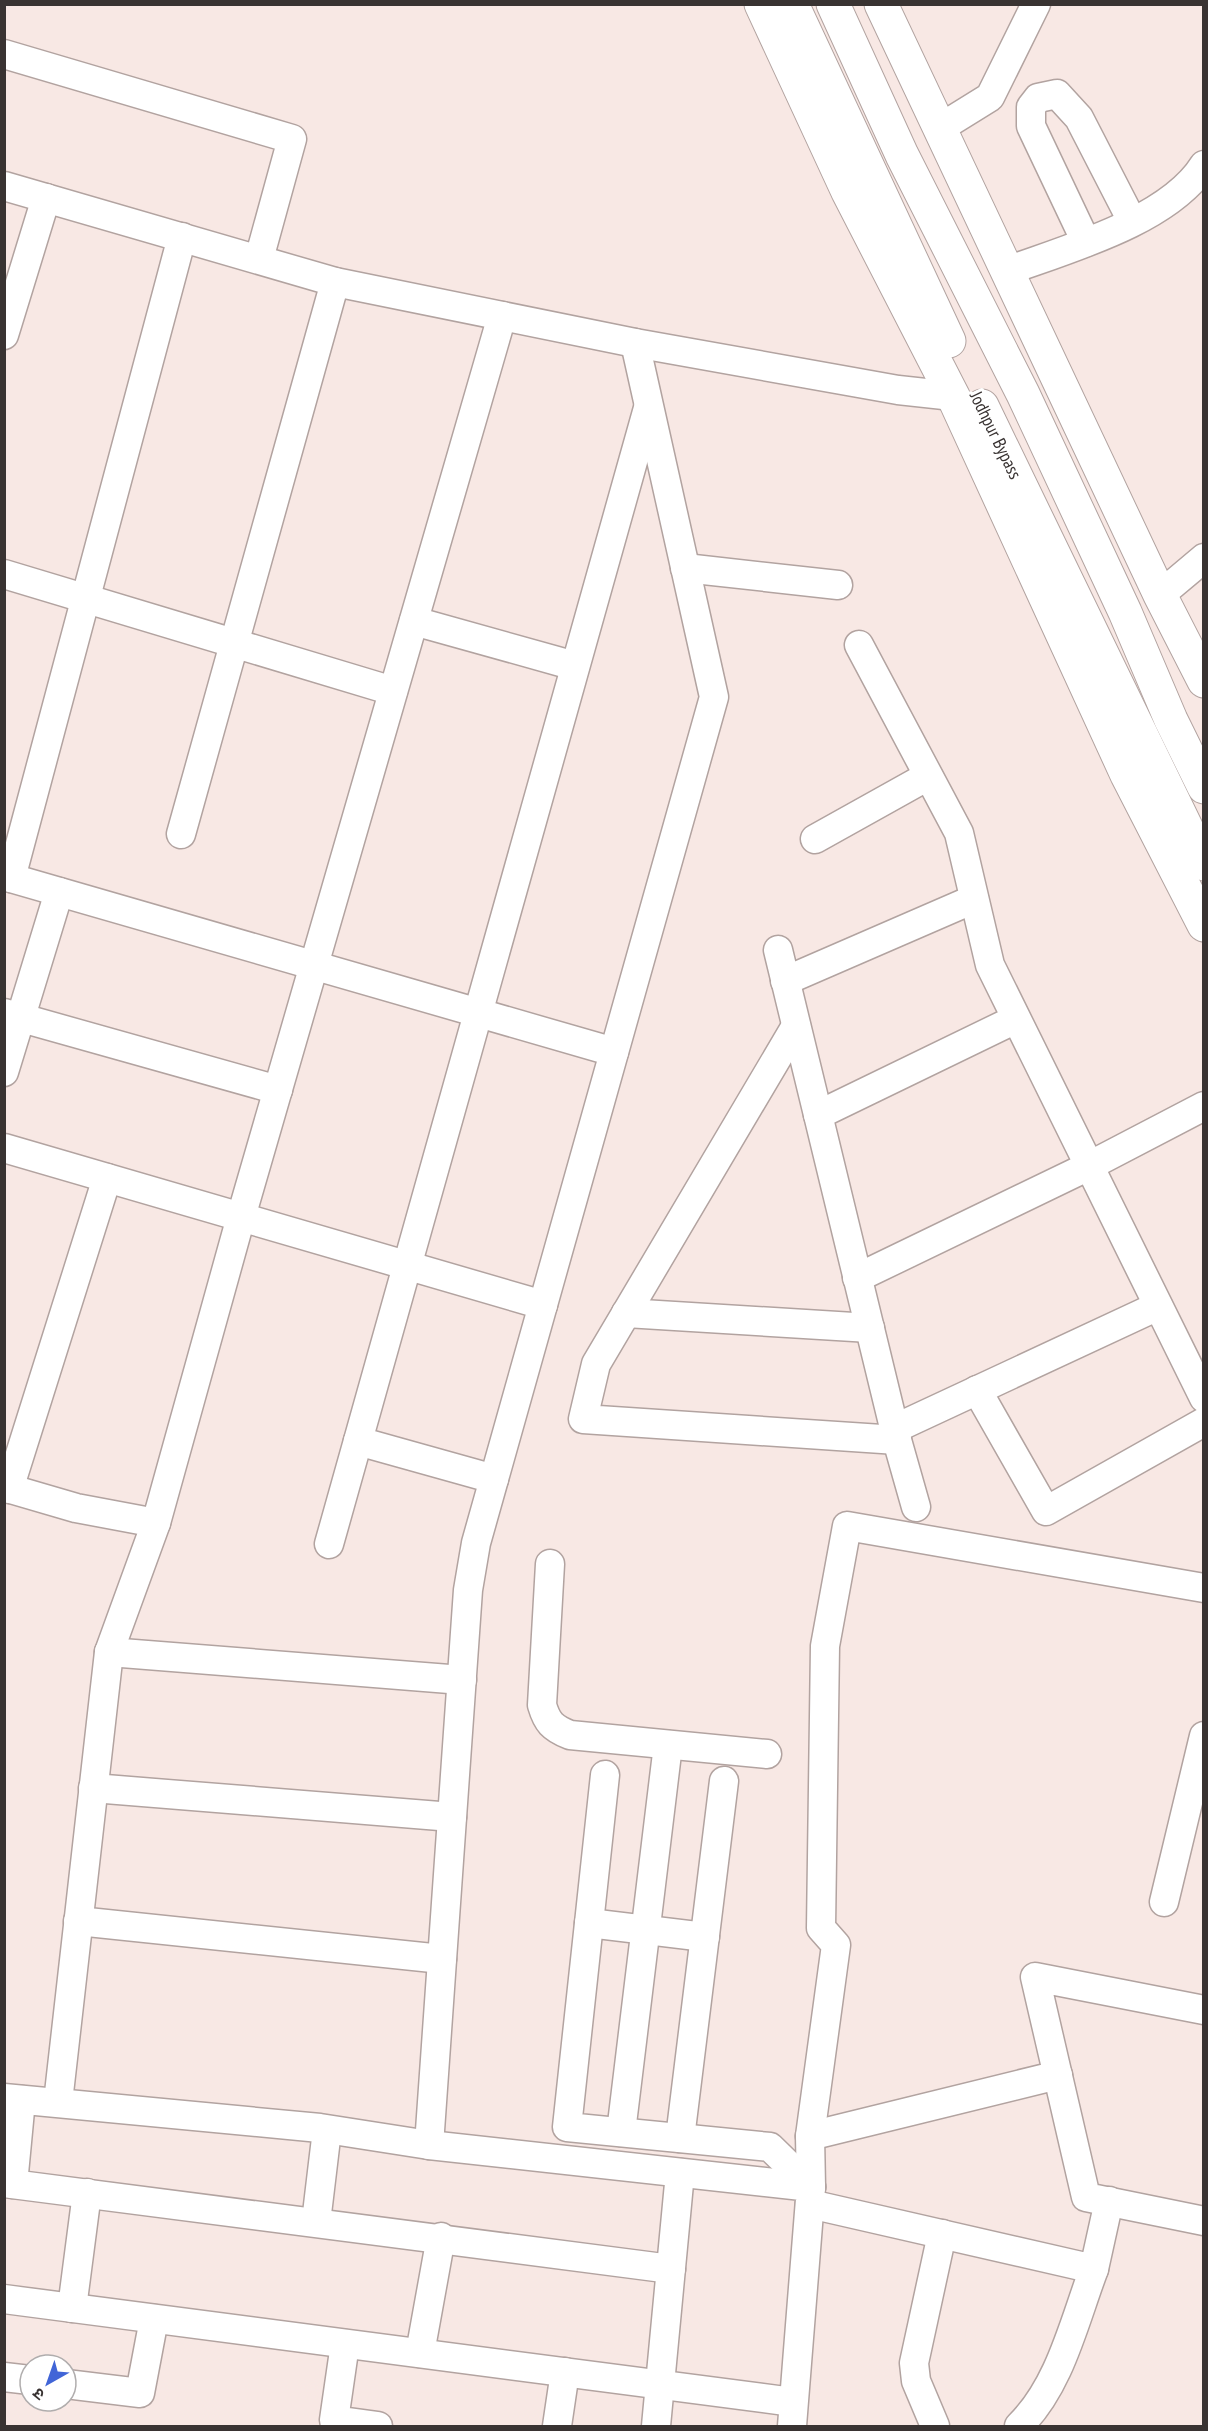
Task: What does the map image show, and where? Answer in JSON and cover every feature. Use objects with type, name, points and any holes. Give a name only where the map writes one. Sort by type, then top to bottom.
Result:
[{"type":"highway","points":[[761,4],[848,192],[953,396],[1127,775],[1203,925]]},
{"type":"highway","name":"Jodhpur Bypass","points":[[792,4],[906,253],[1203,864]]},
{"type":"highway","points":[[833,4],[902,155],[1023,393],[1125,612],[1170,720],[1203,787]]},
{"type":"highway","points":[[881,4],[1160,595],[1203,681]]},
{"type":"street","points":[[940,128],[990,97],[1036,4]]},
{"type":"street","points":[[4,54],[292,139],[259,259]]},
{"type":"street","points":[[1086,242],[1031,126],[1031,107],[1038,98],[1057,94],[1079,118],[1132,221]]},
{"type":"street","points":[[1007,271],[1107,235],[1192,183],[1203,165]]},
{"type":"street","points":[[4,186],[335,282],[635,343],[898,390],[953,396]]},
{"type":"street","points":[[4,335],[46,198]]},
{"type":"street","points":[[182,237],[86,599],[8,877],[614,1052]]},
{"type":"street","points":[[181,834],[335,282]]},
{"type":"street","points":[[58,2102],[109,1652],[156,1523],[241,1217],[502,316]]},
{"type":"street","points":[[429,2145],[468,1590],[476,1543],[714,697],[635,343]]},
{"type":"street","points":[[328,1544],[649,404]]},
{"type":"street","points":[[1160,595],[1203,558]]},
{"type":"street","points":[[685,568],[838,585]]},
{"type":"street","points":[[4,574],[393,691]]},
{"type":"street","points":[[414,621],[575,666]]},
{"type":"street","points":[[859,645],[958,833],[990,965],[1203,1398]]},
{"type":"street","points":[[815,838],[928,777]]},
{"type":"street","points":[[4,1072],[13,1015],[59,892]]},
{"type":"street","points":[[785,981],[974,899]]},
{"type":"street","points":[[778,950],[895,1435],[915,1507]]},
{"type":"street","points":[[13,1015],[278,1090]]},
{"type":"street","points":[[818,1115],[1016,1019]]},
{"type":"street","points":[[796,1026],[596,1364],[582,1419],[895,1435],[977,1390],[1158,1306]]},
{"type":"street","points":[[857,1278],[1089,1166],[1203,1106]]},
{"type":"street","points":[[4,1148],[543,1305]]},
{"type":"street","points":[[107,1178],[7,1488],[76,1508],[156,1523]]},
{"type":"street","points":[[626,1313],[870,1328]]},
{"type":"street","points":[[977,1390],[1046,1511],[1203,1422]]},
{"type":"street","points":[[358,1441],[494,1479]]},
{"type":"street","points":[[4,2299],[660,2385],[793,2414],[810,2195],[810,2136],[836,1945],[821,1928],[825,1646],[847,1526],[1203,1588]]},
{"type":"street","points":[[550,1564],[542,1705],[547,1722],[556,1730],[570,1735],[767,1754]]},
{"type":"street","points":[[109,1652],[462,1680]]},
{"type":"street","points":[[1164,1902],[1197,1789],[1203,1736]]},
{"type":"street","points":[[621,2132],[668,1745]]},
{"type":"street","points":[[605,1775],[567,2127],[770,2147],[810,2195]]},
{"type":"street","points":[[680,2138],[724,1781]]},
{"type":"street","points":[[93,1788],[452,1817]]},
{"type":"street","points":[[78,1921],[442,1959]]},
{"type":"street","points":[[589,1923],[705,1937]]},
{"type":"street","points":[[1203,2010],[1035,1977],[1086,2197],[1203,2221]]},
{"type":"street","points":[[810,2136],[1058,2075]]},
{"type":"street","points":[[671,2269],[441,2237],[9,2183],[13,2099],[327,2130],[429,2145],[680,2173],[810,2195],[942,2234],[1094,2269]]},
{"type":"street","points":[[316,2222],[327,2130]]},
{"type":"street","points":[[656,2427],[680,2173]]},
{"type":"street","points":[[72,2308],[87,2193]]},
{"type":"street","points":[[1019,2427],[1038,2404],[1051,2382],[1094,2269],[1109,2201]]},
{"type":"street","points":[[935,2427],[916,2381],[914,2363],[942,2234]]},
{"type":"street","points":[[420,2353],[441,2237]]},
{"type":"street","points":[[78,2385],[140,2393],[154,2319]]},
{"type":"street","points":[[345,2344],[334,2420],[378,2427]]},
{"type":"street","points":[[556,2427],[565,2372]]}]
